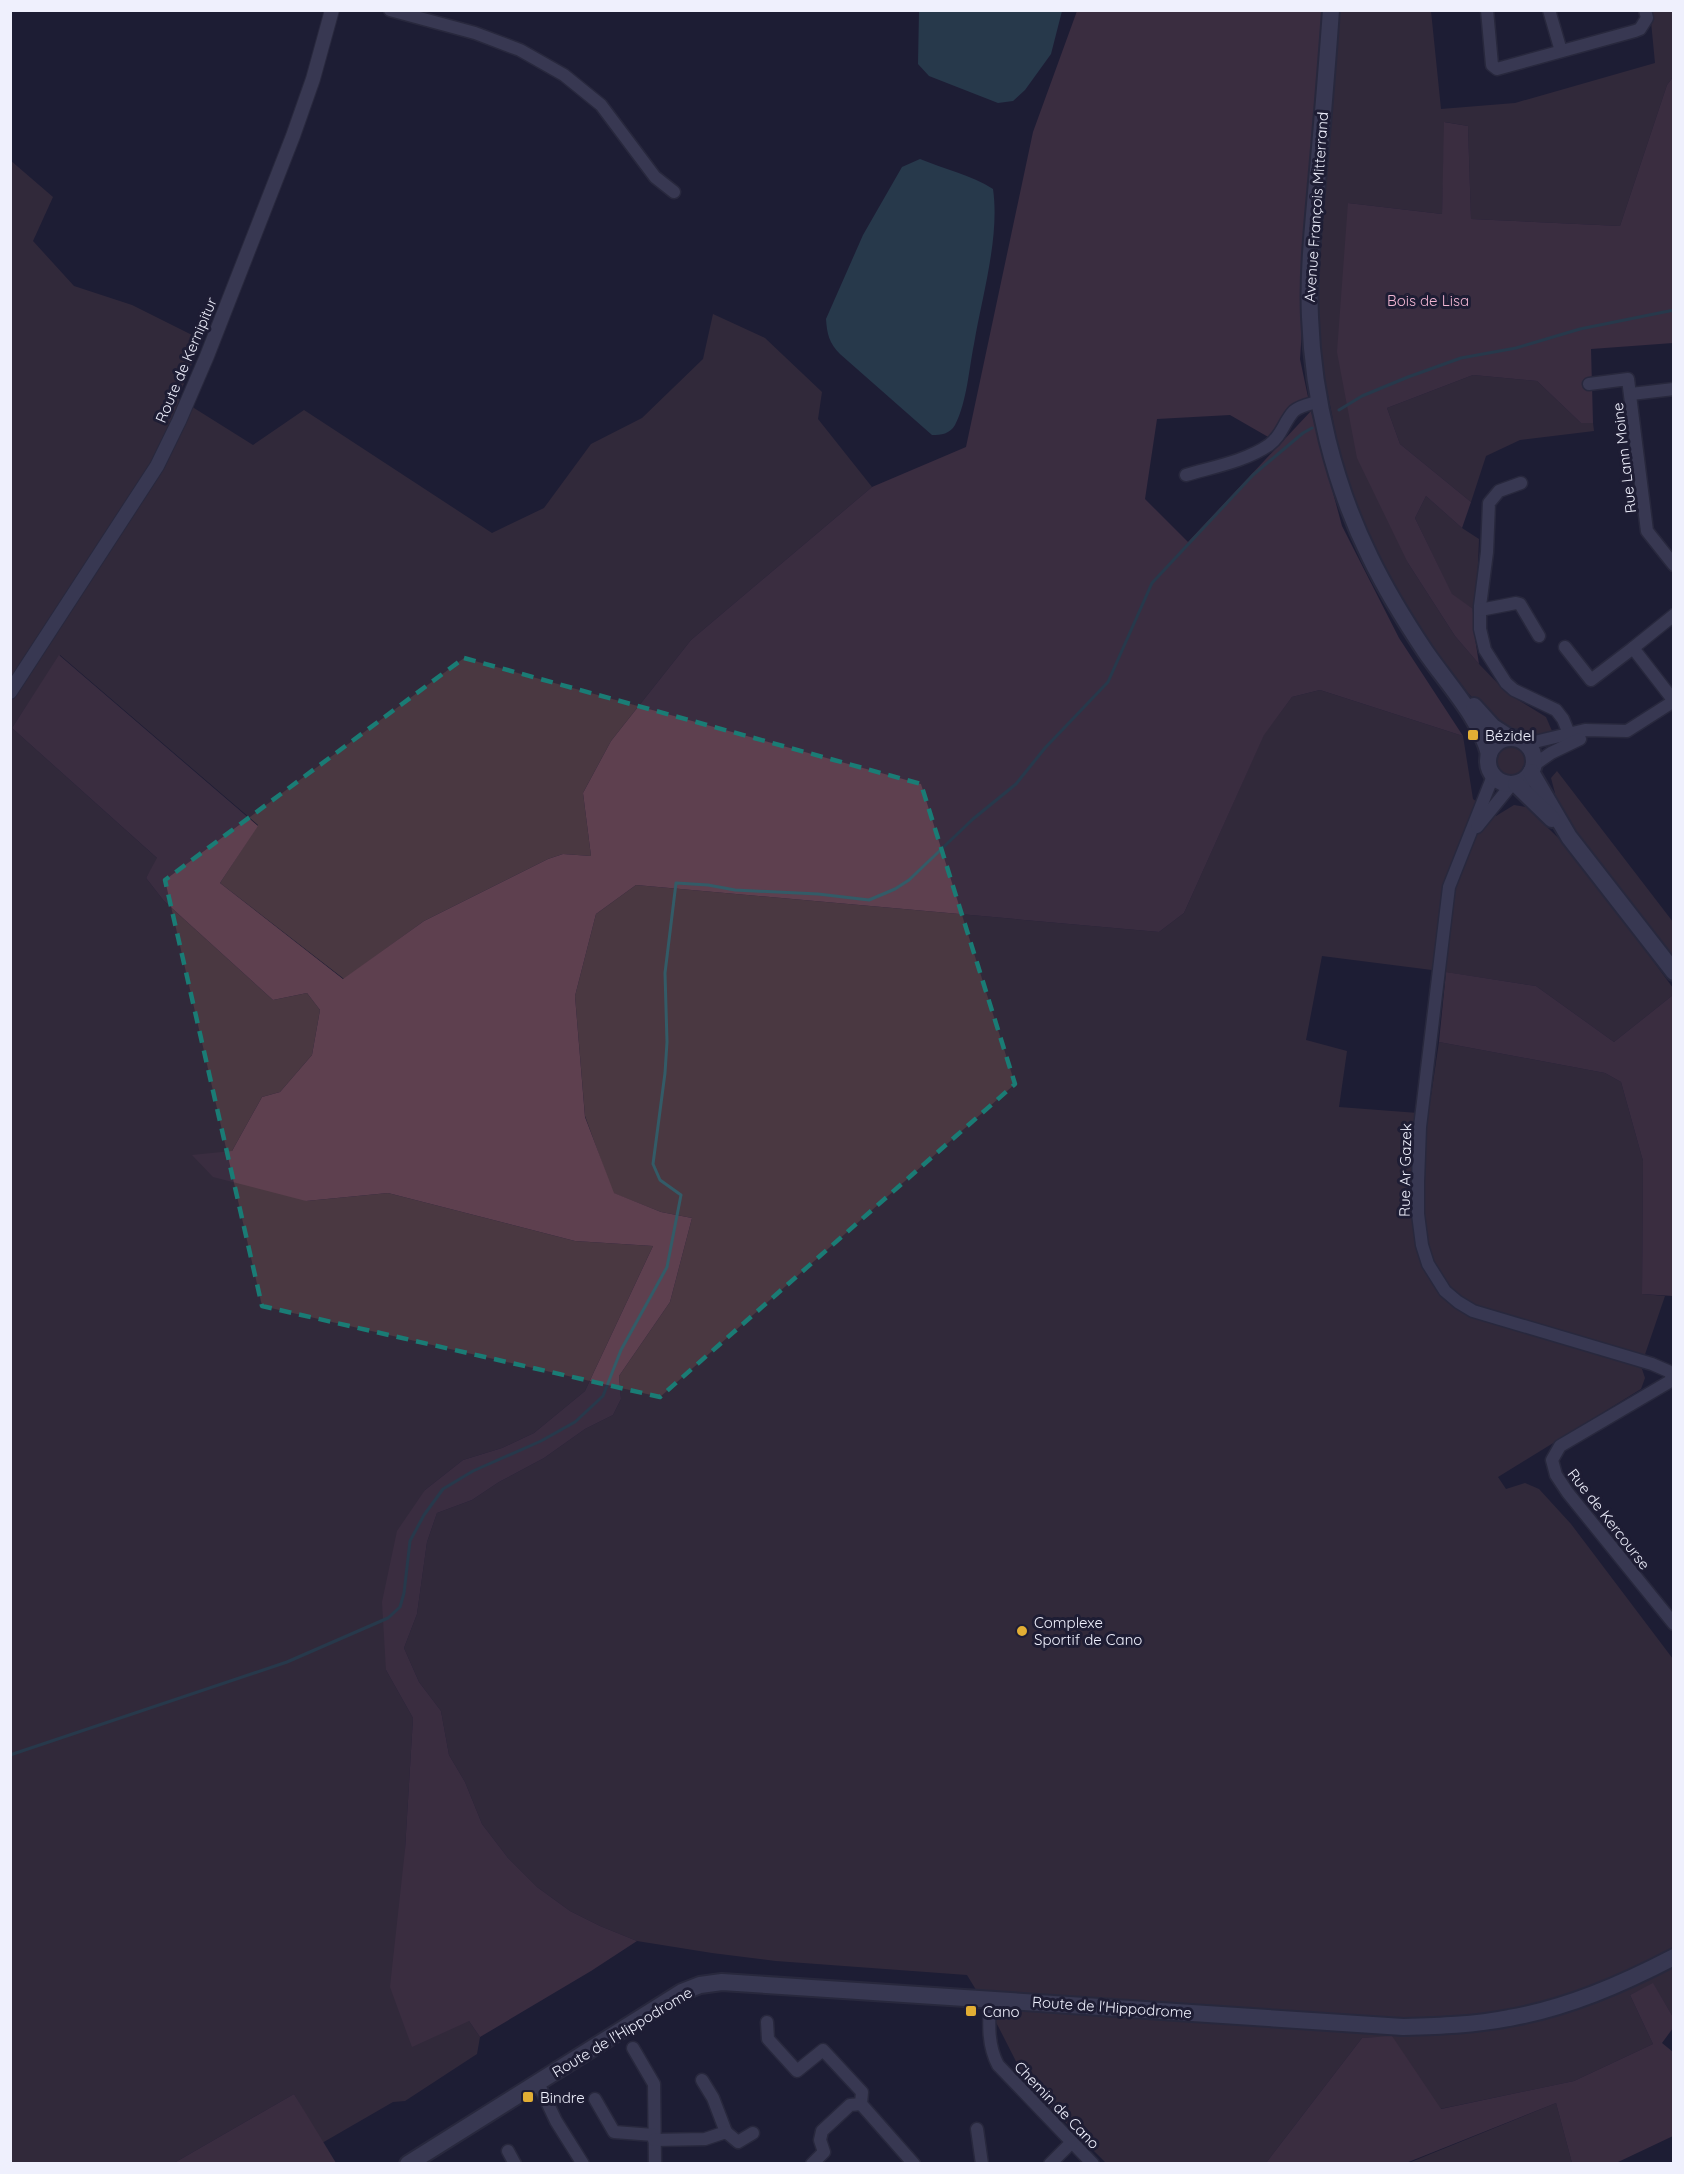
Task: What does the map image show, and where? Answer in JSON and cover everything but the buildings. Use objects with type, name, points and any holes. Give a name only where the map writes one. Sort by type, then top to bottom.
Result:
[{"type":"main road","name":"Avenue François Mitterrand","points":[[1331,10],[1309,284],[1314,367],[1320,401],[1336,470],[1369,556],[1426,653],[1457,693],[1477,726],[1489,754]]},
{"type":"main road","name":"Avenue François Mitterrand","points":[[1457,693],[1470,701],[1493,726],[1518,741]]},
{"type":"main road","points":[[1532,768],[1522,782],[1514,784],[1498,781],[1488,765],[1489,754],[1495,745],[1518,741],[1531,750],[1532,768],[1569,837]]},
{"type":"main road","points":[[1514,784],[1569,837],[1674,972]]},
{"type":"main road","name":"Route de l'Hippodrome","points":[[408,2163],[682,1992],[700,1985],[723,1982],[1403,2027],[1450,2026],[1510,2018],[1577,2001],[1631,1979],[1674,1957]]},
{"type":"street","name":"Route de Kernipitur","points":[[10,692],[157,466],[179,421],[207,356],[293,136],[313,79],[332,10]]},
{"type":"street","points":[[390,10],[475,33],[520,50],[564,75],[601,105],[655,177],[674,192]]},
{"type":"street","points":[[1487,10],[1492,65],[1497,69],[1635,31],[1640,29],[1647,18],[1645,10]]},
{"type":"street","points":[[1549,10],[1561,51]]},
{"type":"street","name":"Rue Lann Moine","points":[[1590,384],[1628,379],[1647,531],[1674,565]]},
{"type":"street","points":[[1631,394],[1674,388]]},
{"type":"street","points":[[1186,475],[1258,451],[1271,444],[1281,434],[1293,412],[1320,401]]},
{"type":"street","points":[[1521,483],[1499,490],[1489,503],[1480,630],[1485,650],[1500,675],[1514,690],[1556,710],[1563,719],[1570,738]]},
{"type":"street","points":[[1480,610],[1520,604],[1539,636]]},
{"type":"street","points":[[1565,647],[1591,680],[1674,615]]},
{"type":"street","points":[[1532,768],[1570,738],[1585,730],[1622,732],[1631,730],[1673,701],[1633,648]]},
{"type":"street","points":[[1518,741],[1570,738]]},
{"type":"street","name":"Rue Ar Gazek","points":[[1493,776],[1449,887],[1420,1127],[1418,1214],[1422,1245],[1428,1264],[1445,1291],[1473,1311],[1653,1364],[1668,1371],[1674,1378]]},
{"type":"street","name":"Rue Ar Gazek","points":[[1469,837],[1514,784]]},
{"type":"street","name":"Rue de Kercourse","points":[[1674,1378],[1560,1446],[1552,1460],[1556,1475],[1568,1493],[1674,1624]]},
{"type":"street","name":"Chemin de Cano","points":[[990,1999],[989,2034],[993,2056],[1093,2163]]},
{"type":"street","points":[[767,2022],[768,2039],[797,2071],[823,2050],[862,2092],[861,2104],[914,2163]]},
{"type":"street","points":[[633,2048],[654,2085],[655,2163]]},
{"type":"street","points":[[702,2080],[713,2098],[726,2132],[738,2142],[753,2133]]},
{"type":"street","points":[[538,2083],[556,2121],[583,2163]]},
{"type":"street","points":[[595,2099],[614,2132],[654,2137],[705,2139],[726,2132]]},
{"type":"street","points":[[812,2163],[824,2152],[820,2140],[822,2131],[850,2105],[861,2104]]},
{"type":"street","points":[[977,2129],[982,2163]]},
{"type":"street","points":[[1050,2163],[1072,2142]]},
{"type":"street","points":[[508,2151],[515,2163]]},
{"type":"highlighted area","points":[[464,658],[921,784],[1015,1084],[660,1397],[262,1306],[165,880]]},
{"type":"shaded area","points":[[1339,11],[1431,11],[1441,109],[1515,103],[1655,63],[1650,11],[1673,11],[1673,77],[1667,85],[1620,226],[1471,219],[1468,126],[1445,122],[1442,214],[1348,203],[1408,563],[1455,636],[1479,664],[1507,693],[1546,717],[1552,731],[1529,737],[1504,730],[1468,693],[1406,611],[1371,550],[1343,470],[1320,355],[1317,273]]},
{"type":"shaded area","points":[[10,160],[53,197],[33,241],[74,286],[132,305],[196,337],[200,344],[178,398],[253,445],[304,410],[492,533],[544,508],[591,444],[642,418],[703,359],[713,314],[765,338],[822,392],[818,419],[872,487],[691,640],[611,741],[583,793],[591,856],[563,854],[548,859],[424,921],[344,979],[220,883],[258,825],[60,655],[12,728],[158,859],[146,878],[164,901],[273,1000],[307,993],[320,1010],[312,1055],[280,1092],[262,1097],[232,1151],[306,1201],[388,1193],[575,1241],[653,1246],[585,1391],[534,1433],[502,1448],[463,1460],[425,1490],[386,1670],[413,1718],[405,1850],[469,2021],[480,2037],[477,2054],[405,2101],[393,2102],[322,2143],[294,2094],[174,2163],[11,2163]]},
{"type":"shaded area","points":[[1473,375],[1537,381],[1581,423],[1593,423],[1594,431],[1520,440],[1486,456],[1471,502],[1400,444],[1387,408]]},
{"type":"shaded area","points":[[1426,496],[1462,528],[1479,539],[1476,611],[1452,595],[1415,518]]},
{"type":"shaded area","points":[[1320,690],[1463,736],[1473,799],[1496,816],[1514,805],[1526,807],[1573,852],[1673,988],[1673,995],[1614,1042],[1536,986],[1322,956],[1306,1040],[1347,1051],[1339,1107],[1418,1113],[1428,1116],[1439,1042],[1605,1073],[1621,1082],[1643,1161],[1642,1294],[1665,1296],[1641,1366],[1645,1378],[1641,1389],[1498,1477],[1506,1489],[1525,1483],[1539,1489],[1571,1524],[1673,1659],[1673,2017],[1653,1984],[1630,1995],[1653,2044],[1574,2081],[1440,2109],[1392,2037],[1362,2038],[1266,2163],[1106,2163],[1028,2085],[998,2026],[967,1975],[776,1961],[637,1941],[570,1911],[537,1887],[508,1858],[482,1824],[465,1782],[449,1755],[441,1711],[419,1682],[404,1648],[417,1614],[427,1542],[437,1513],[472,1500],[499,1482],[544,1458],[585,1429],[613,1415],[621,1399],[619,1376],[670,1302],[692,1218],[661,1212],[613,1193],[585,1116],[575,996],[596,914],[636,885],[1159,932],[1184,913],[1264,734],[1292,697]]},
{"type":"shaded area","points":[[1511,746],[1522,751],[1527,762],[1522,773],[1511,778],[1500,773],[1495,762],[1500,751]]},
{"type":"shaded area","points":[[1557,771],[1673,922],[1673,961],[1558,811],[1552,795],[1555,793],[1551,778]]},
{"type":"shaded area","points":[[1556,2103],[1572,2163],[1406,2164]]},
{"type":"green space","points":[[1077,11],[1323,11],[1300,359],[1308,397],[1292,408],[1270,438],[1230,415],[1157,419],[1145,499],[1188,542],[1311,411],[1342,526],[1399,638],[1463,736],[1320,690],[1292,697],[1264,735],[1184,913],[1159,932],[636,885],[596,914],[575,996],[585,1117],[614,1193],[661,1212],[692,1218],[670,1302],[619,1376],[621,1399],[613,1415],[585,1429],[544,1458],[499,1482],[472,1500],[437,1513],[427,1542],[417,1614],[404,1648],[419,1682],[441,1711],[449,1755],[465,1782],[482,1824],[508,1858],[537,1887],[570,1911],[637,1941],[480,2037],[469,2021],[412,2047],[390,1987],[405,1850],[413,1718],[386,1670],[382,1602],[397,1531],[425,1490],[463,1460],[502,1448],[534,1433],[585,1391],[653,1246],[575,1241],[388,1193],[306,1201],[213,1177],[192,1155],[232,1151],[262,1097],[280,1092],[312,1055],[320,1010],[307,993],[273,1000],[164,901],[146,878],[157,858],[12,728],[59,655],[258,826],[220,883],[343,979],[424,921],[548,859],[563,854],[591,856],[583,793],[611,741],[691,640],[872,487],[966,447],[1033,132]]},
{"type":"green space","name":"Bois de Lisa","points":[[1673,77],[1673,343],[1591,349],[1593,423],[1581,423],[1537,381],[1473,375],[1387,408],[1400,444],[1471,502],[1462,528],[1426,496],[1415,518],[1452,594],[1476,611],[1475,638],[1479,664],[1455,636],[1408,563],[1357,458],[1337,352],[1348,203],[1442,214],[1444,122],[1468,126],[1471,219],[1620,226],[1667,85]]},
{"type":"green space","points":[[1446,972],[1536,986],[1614,1042],[1673,995],[1673,1296],[1642,1294],[1643,1161],[1621,1082],[1605,1073],[1439,1042]]},
{"type":"green space","points":[[1653,1983],[1673,2017],[1673,2028],[1662,2043],[1673,2052],[1673,2136],[1616,2163],[1572,2163],[1556,2103],[1406,2163],[1266,2163],[1362,2038],[1392,2036],[1441,2109],[1574,2081],[1653,2044],[1630,1995]]},
{"type":"green space","points":[[294,2094],[336,2163],[174,2163]]},
{"type":"water","points":[[919,10],[1062,11],[1051,54],[1025,90],[1013,101],[998,103],[929,76],[918,64]]},
{"type":"water","points":[[920,159],[967,176],[993,189],[995,207],[989,266],[962,406],[953,428],[935,435],[932,435],[840,354],[829,338],[826,319],[863,235],[902,167]]},
{"type":"waterway","points":[[1339,410],[1362,396],[1461,358],[1516,348],[1580,329],[1674,310]]},
{"type":"waterway","points":[[10,1755],[287,1662],[388,1618],[400,1607],[404,1593],[410,1541],[424,1515],[443,1489],[473,1471],[541,1441],[575,1422],[603,1396],[621,1350],[667,1267],[681,1195],[660,1180],[653,1164],[665,1073],[667,1042],[665,973],[676,883],[869,900],[909,880],[973,819],[1016,784],[1045,748],[1108,682],[1152,583],[1253,475],[1312,428]]},
{"type":"place","name":"Bézidel","points":[[1473,735]]},
{"type":"place","name":"Complexe Sportif de Cano","points":[[1022,1631]]},
{"type":"place","name":"Cano","points":[[971,2011]]},
{"type":"place","name":"Bindre","points":[[528,2097]]}]
